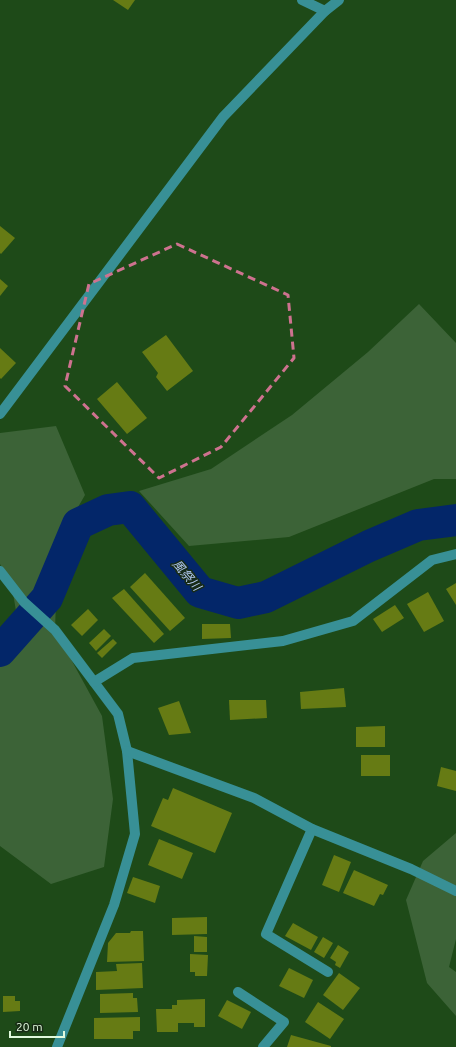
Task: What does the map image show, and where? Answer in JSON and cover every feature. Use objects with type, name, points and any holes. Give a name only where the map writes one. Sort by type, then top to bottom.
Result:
[{"type":"street","points":[[302,0],[325,12]]},
{"type":"street","points":[[0,414],[223,117],[325,12],[339,0]]},
{"type":"street","points":[[94,682],[134,658],[283,641],[354,621],[432,560],[456,554]]},
{"type":"street","points":[[0,571],[24,602],[55,630],[118,714],[127,751],[135,834],[114,905],[57,1047]]},
{"type":"street","points":[[127,751],[254,798],[312,829],[410,869],[456,891]]},
{"type":"street","points":[[312,829],[266,934],[328,972]]},
{"type":"street","points":[[238,992],[284,1022],[263,1047]]},
{"type":"highlighted area","points":[[177,244],[288,295],[294,358],[221,447],[159,478],[65,386],[89,284]]},
{"type":"green space","points":[[419,304],[456,343],[456,479],[434,479],[289,537],[189,546],[139,491],[211,469],[292,415],[368,352]]},
{"type":"green space","points":[[56,426],[85,495],[58,542],[55,630],[102,716],[113,799],[104,867],[51,884],[0,846],[0,655],[19,629],[12,587],[0,564],[0,433]]},
{"type":"green space","points":[[456,833],[456,939],[449,967],[456,972],[456,1016],[427,983],[406,900],[423,861]]},
{"type":"building","points":[[113,0],[135,0],[128,10]]},
{"type":"building","points":[[0,226],[15,238],[1,254],[0,253]]},
{"type":"building","points":[[0,279],[8,286],[0,296]]},
{"type":"building","points":[[166,335],[193,371],[167,391],[156,377],[158,373],[142,352]]},
{"type":"building","points":[[0,348],[16,363],[1,379],[0,378]]},
{"type":"building","points":[[117,382],[147,418],[127,434],[97,399]]},
{"type":"building","points":[[145,573],[185,618],[170,631],[130,587]]},
{"type":"building","points":[[456,583],[456,605],[446,589]]},
{"type":"building","points":[[124,589],[164,634],[154,643],[112,598]]},
{"type":"building","points":[[428,592],[444,621],[424,632],[407,604]]},
{"type":"building","points":[[395,605],[404,618],[382,632],[373,619]]},
{"type":"building","points":[[88,609],[98,620],[82,636],[71,625]]},
{"type":"building","points":[[202,624],[230,624],[231,638],[202,639]]},
{"type":"building","points":[[104,629],[111,636],[96,651],[89,643]]},
{"type":"building","points":[[113,639],[117,643],[102,658],[97,653]]},
{"type":"building","points":[[344,688],[346,707],[301,709],[300,692]]},
{"type":"building","points":[[229,700],[266,700],[267,718],[230,720]]},
{"type":"building","points":[[179,701],[191,733],[169,735],[158,708]]},
{"type":"building","points":[[385,726],[385,747],[356,747],[356,727]]},
{"type":"building","points":[[361,755],[390,755],[390,776],[361,776]]},
{"type":"building","points":[[441,767],[456,771],[456,791],[437,786]]},
{"type":"building","points":[[173,788],[232,813],[215,853],[151,826],[163,798],[168,800]]},
{"type":"building","points":[[159,839],[193,853],[182,879],[148,865]]},
{"type":"building","points":[[334,855],[351,862],[339,892],[322,885]]},
{"type":"building","points":[[354,870],[388,885],[383,895],[380,894],[374,906],[343,893]]},
{"type":"building","points":[[133,877],[160,886],[155,903],[127,893]]},
{"type":"building","points":[[207,917],[207,934],[172,935],[172,918]]},
{"type":"building","points":[[293,923],[318,937],[311,950],[285,936]]},
{"type":"building","points":[[131,931],[143,931],[144,961],[107,962],[108,943],[116,933],[130,933]]},
{"type":"building","points":[[194,936],[207,937],[207,952],[194,952]]},
{"type":"building","points":[[323,937],[333,943],[324,958],[314,952]]},
{"type":"building","points":[[338,945],[349,952],[340,968],[335,965],[336,962],[330,958]]},
{"type":"building","points":[[190,954],[208,955],[207,976],[195,976],[195,972],[190,972]]},
{"type":"building","points":[[142,963],[143,988],[96,990],[96,972],[117,971],[116,964]]},
{"type":"building","points":[[289,968],[313,980],[304,998],[279,986]]},
{"type":"building","points":[[339,973],[360,988],[343,1010],[323,995]]},
{"type":"building","points":[[133,993],[133,998],[137,998],[138,1012],[100,1013],[100,994]]},
{"type":"building","points":[[3,996],[15,996],[15,1001],[20,1001],[20,1011],[3,1012]]},
{"type":"building","points":[[205,999],[205,1027],[194,1027],[194,1023],[178,1023],[178,1032],[157,1032],[156,1009],[172,1009],[172,1005],[177,1005],[177,1000]]},
{"type":"building","points":[[227,1000],[251,1012],[242,1029],[218,1016]]},
{"type":"building","points":[[318,1002],[344,1019],[330,1039],[305,1022]]},
{"type":"building","points":[[140,1017],[140,1031],[133,1031],[133,1039],[94,1039],[94,1018]]},
{"type":"building","points":[[291,1035],[331,1046],[331,1047],[287,1047]]},
{"type":"waterway","name":"風祭川","points":[[0,651],[47,598],[78,524],[108,510],[130,507],[200,592],[238,603],[266,597],[369,546],[418,525],[456,520]]}]
